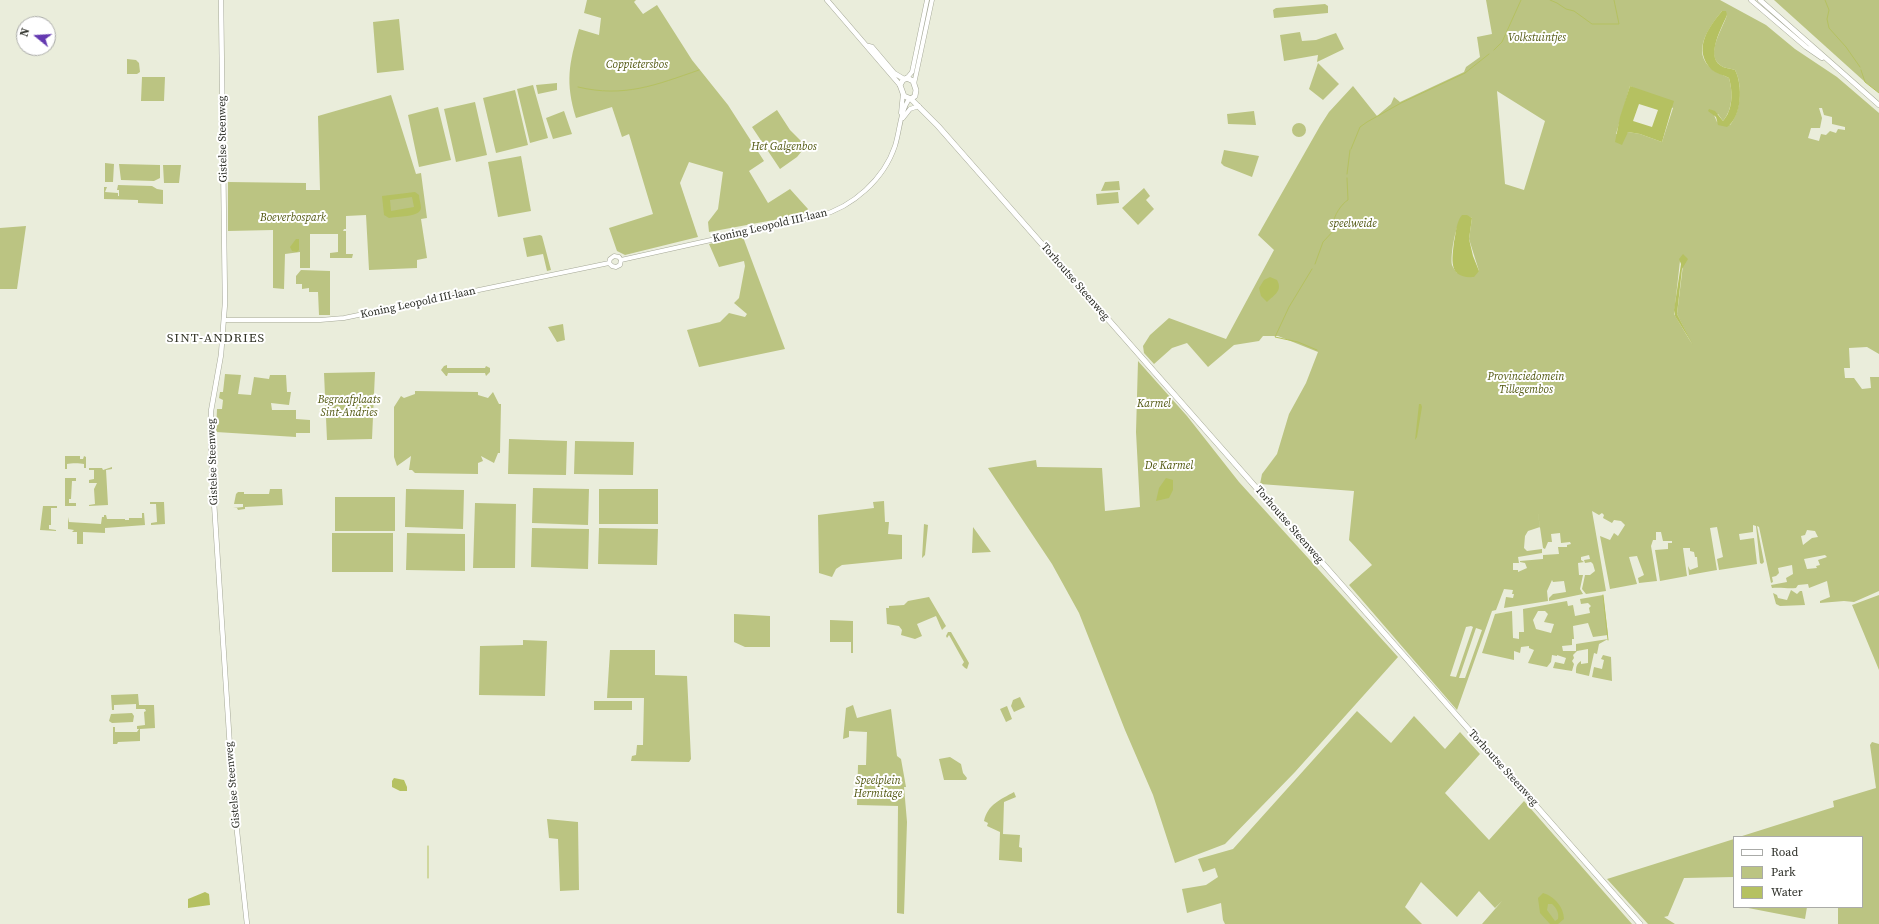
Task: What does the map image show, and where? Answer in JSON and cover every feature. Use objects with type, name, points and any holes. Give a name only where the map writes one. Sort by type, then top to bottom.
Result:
[{"type":"main road","name":"Gistelse Steenweg","points":[[221,0],[224,320],[221,355],[211,410],[211,456],[233,794],[247,924]]},
{"type":"main road","points":[[827,0],[894,73],[911,80],[914,84],[916,93],[912,98],[903,94],[900,85],[869,50],[868,46]]},
{"type":"main road","points":[[1751,0],[1806,47],[1834,66]]},
{"type":"main road","points":[[1760,0],[1879,105]]},
{"type":"main road","points":[[900,85],[906,79]]},
{"type":"main road","name":"Torhoutse Steenweg","points":[[912,98],[1640,924]]},
{"type":"main road","name":"Torhoutse Steenweg","points":[[912,98],[936,121],[938,126]]},
{"type":"street","points":[[906,79],[912,72],[927,0]]},
{"type":"street","points":[[914,84],[932,0]]},
{"type":"street","name":"Koning Leopold III-laan","points":[[900,126],[903,94]]},
{"type":"street","name":"Koning Leopold III-laan","points":[[621,260],[819,216],[837,210],[861,194],[879,175],[891,155],[902,120],[904,106],[912,98]]},
{"type":"street","points":[[902,120],[910,109],[919,106]]},
{"type":"street","name":"Koning Leopold III-laan","points":[[609,263],[610,258],[614,256],[619,257],[621,260]]},
{"type":"street","name":"Koning Leopold III-laan","points":[[224,320],[320,320],[344,318],[609,263],[616,267],[620,265],[621,260]]},
{"type":"green space","name":"Coppietersbos","points":[[587,0],[636,0],[634,2],[643,14],[657,5],[692,60],[728,105],[764,161],[749,171],[768,203],[790,189],[808,209],[806,214],[709,232],[708,222],[718,209],[723,172],[689,162],[680,183],[698,237],[625,255],[617,251],[609,228],[653,214],[629,134],[622,137],[612,107],[576,118],[569,83],[571,63],[579,29],[599,35],[601,18],[584,13]]},
{"type":"green space","name":"Provinciedomein Tillegembos","points":[[1486,0],[1720,0],[1766,25],[1795,49],[1837,77],[1879,113],[1879,354],[1867,347],[1849,348],[1850,368],[1844,368],[1845,378],[1854,378],[1862,389],[1871,388],[1870,377],[1879,377],[1879,591],[1854,602],[1844,601],[1820,603],[1820,601],[1830,597],[1827,581],[1809,588],[1808,584],[1798,585],[1796,588],[1772,588],[1771,585],[1787,582],[1786,578],[1793,574],[1792,565],[1778,568],[1779,573],[1772,577],[1773,582],[1771,583],[1759,527],[1757,526],[1764,562],[1762,564],[1760,563],[1756,526],[1753,525],[1753,532],[1739,534],[1740,540],[1754,538],[1757,564],[1719,570],[1717,559],[1723,557],[1717,527],[1710,528],[1717,570],[1689,575],[1688,566],[1690,570],[1698,567],[1697,557],[1695,557],[1694,552],[1690,551],[1690,548],[1683,548],[1687,576],[1660,581],[1655,550],[1668,549],[1668,543],[1672,543],[1672,541],[1663,541],[1661,532],[1656,532],[1656,540],[1653,540],[1651,546],[1657,581],[1639,583],[1638,578],[1644,575],[1637,556],[1629,557],[1637,584],[1610,589],[1600,536],[1610,540],[1614,533],[1618,536],[1625,525],[1621,521],[1614,520],[1612,523],[1603,518],[1604,515],[1602,513],[1599,515],[1592,511],[1606,591],[1586,594],[1582,589],[1585,575],[1590,575],[1595,571],[1591,562],[1585,563],[1584,560],[1590,559],[1589,555],[1581,557],[1581,560],[1584,562],[1578,563],[1579,575],[1583,575],[1580,589],[1583,594],[1549,601],[1549,598],[1553,594],[1566,592],[1564,581],[1553,582],[1552,580],[1547,591],[1548,601],[1504,608],[1506,597],[1513,598],[1514,594],[1512,594],[1513,590],[1504,589],[1496,610],[1492,611],[1457,710],[1349,585],[1372,565],[1349,540],[1354,491],[1260,484],[1262,474],[1277,454],[1289,414],[1306,383],[1318,352],[1278,336],[1263,336],[1259,341],[1234,345],[1208,367],[1187,343],[1172,348],[1154,364],[1144,353],[1143,346],[1150,335],[1169,318],[1226,339],[1274,250],[1258,235],[1320,126],[1329,112],[1353,86],[1377,116],[1391,104],[1394,97],[1400,102],[1464,72],[1466,67],[1480,57],[1477,37],[1492,34]],"holes":[[[1722,11],[1727,15],[1716,41],[1714,54],[1720,65],[1735,70],[1738,76],[1740,91],[1739,106],[1734,120],[1730,125],[1717,122],[1714,115],[1718,114],[1723,121],[1729,111],[1731,100],[1729,78],[1712,69],[1706,62],[1703,55],[1702,47],[1704,39],[1712,24]],[[1630,86],[1673,108],[1662,142],[1640,134],[1628,132],[1625,134],[1616,134]],[[1497,91],[1545,121],[1524,190],[1505,184]],[[1819,108],[1822,108],[1824,115],[1832,117],[1832,124],[1845,127],[1845,130],[1838,129],[1836,133],[1830,131],[1826,135],[1821,134],[1819,141],[1808,138],[1811,128],[1820,128],[1822,118]],[[1465,215],[1472,218],[1469,239],[1479,271],[1457,273],[1453,267],[1452,254],[1456,230]],[[1680,261],[1683,265],[1677,314],[1692,344],[1674,314]],[[1540,527],[1543,548],[1545,549],[1548,542],[1552,542],[1551,534],[1560,533],[1561,543],[1570,542],[1571,544],[1567,545],[1567,547],[1558,547],[1559,554],[1543,555],[1543,559],[1520,561],[1525,563],[1527,568],[1518,572],[1518,570],[1513,570],[1513,563],[1519,563],[1518,557],[1542,553],[1542,549],[1527,551],[1524,548],[1525,536],[1528,531]],[[1807,530],[1815,531],[1818,537],[1812,538],[1803,545],[1801,536],[1805,535]],[[1825,555],[1827,557],[1818,560],[1820,565],[1816,566],[1817,568],[1807,569],[1804,559]],[[1471,626],[1473,627],[1456,677],[1450,676],[1466,627]],[[1476,628],[1482,630],[1465,678],[1459,678]]]},
{"type":"green space","points":[[1774,0],[1879,0],[1879,93],[1865,82]]},
{"type":"green space","points":[[1325,4],[1328,6],[1328,13],[1274,18],[1273,10],[1276,8]]},
{"type":"green space","points":[[399,19],[404,70],[377,73],[373,22]]},
{"type":"green space","points":[[1300,32],[1302,41],[1316,40],[1336,33],[1344,49],[1317,62],[1318,55],[1284,61],[1280,35]]},
{"type":"green space","points":[[127,59],[136,60],[139,63],[140,72],[137,74],[127,74]]},
{"type":"green space","points":[[1318,63],[1339,84],[1323,100],[1309,89]]},
{"type":"green space","points":[[142,77],[165,77],[164,101],[141,101]]},
{"type":"green space","points":[[557,83],[557,90],[538,94],[536,85]]},
{"type":"green space","points":[[533,85],[548,138],[530,143],[517,89]]},
{"type":"green space","points":[[515,90],[528,145],[496,153],[483,98]]},
{"type":"green space","name":"Boeverbospark","points":[[391,95],[416,174],[421,173],[427,218],[421,219],[427,258],[417,260],[417,268],[369,270],[366,215],[346,216],[346,229],[343,231],[346,231],[346,254],[353,254],[352,258],[330,258],[330,253],[338,252],[338,234],[310,234],[310,268],[300,268],[300,252],[285,254],[284,289],[273,288],[273,230],[228,231],[228,182],[306,183],[306,190],[320,190],[318,116]]},
{"type":"green space","points":[[475,102],[487,155],[456,162],[444,109]]},
{"type":"green space","points":[[438,107],[451,160],[419,167],[408,115]]},
{"type":"green space","name":"Het Galgenbos","points":[[777,110],[790,130],[806,146],[797,157],[780,169],[752,127]]},
{"type":"green space","points":[[564,111],[572,134],[553,139],[546,118]]},
{"type":"green space","points":[[1254,111],[1256,125],[1228,124],[1227,114]]},
{"type":"green space","points":[[1296,123],[1302,123],[1306,127],[1306,133],[1302,137],[1296,137],[1292,133],[1292,127]]},
{"type":"green space","points":[[1224,150],[1259,156],[1252,177],[1224,166],[1221,163]]},
{"type":"green space","points":[[521,156],[531,211],[498,217],[488,162]]},
{"type":"green space","points":[[105,163],[114,164],[113,182],[105,182]]},
{"type":"green space","points":[[119,164],[160,165],[160,178],[154,181],[121,180]]},
{"type":"green space","points":[[163,165],[181,165],[179,183],[164,183]]},
{"type":"green space","points":[[1119,181],[1120,190],[1101,191],[1105,182]]},
{"type":"green space","points":[[118,185],[152,186],[163,190],[163,204],[138,203],[138,200],[104,199],[104,187],[107,187],[105,192],[118,193],[119,196],[119,190],[117,190]]},
{"type":"green space","points":[[1144,188],[1150,196],[1146,200],[1154,209],[1138,225],[1122,208]]},
{"type":"green space","points":[[1118,192],[1119,203],[1097,205],[1096,194]]},
{"type":"green space","points":[[26,226],[17,289],[0,289],[0,228]]},
{"type":"green space","points":[[540,235],[542,236],[551,270],[547,271],[543,254],[527,257],[523,238]]},
{"type":"green space","points":[[743,237],[785,349],[699,367],[687,330],[720,322],[729,313],[745,317],[747,314],[734,303],[739,298],[745,266],[744,261],[719,267],[709,244]]},
{"type":"green space","points":[[301,270],[330,271],[330,315],[319,315],[318,292],[309,292],[309,288],[302,289],[302,284],[296,284],[296,276]]},
{"type":"green space","points":[[563,324],[565,340],[557,342],[548,327]]},
{"type":"green space","points":[[1138,361],[1187,416],[1239,482],[1398,657],[1295,772],[1225,844],[1175,863],[1153,795],[1125,730],[1079,613],[1052,564],[988,468],[1036,460],[1037,467],[1102,468],[1105,511],[1140,507],[1136,432]]},
{"type":"green space","points":[[447,365],[447,368],[485,368],[486,366],[490,368],[490,372],[486,376],[485,373],[448,373],[446,376],[441,370]]},
{"type":"green space","name":"Begraafplaats Sint-Andries","points":[[375,372],[372,439],[327,440],[324,373]]},
{"type":"green space","name":"Begraafplaats Sint-Andries","points":[[225,374],[241,375],[238,394],[251,395],[254,377],[269,379],[270,375],[286,375],[287,392],[291,392],[289,405],[271,403],[272,410],[296,410],[296,419],[310,420],[310,433],[296,433],[296,437],[216,432],[217,409],[222,409],[223,400],[219,398],[220,392],[223,392]]},
{"type":"green space","points":[[415,391],[478,392],[478,395],[488,398],[493,392],[499,404],[501,404],[500,453],[498,453],[494,463],[481,456],[483,461],[478,463],[478,474],[415,473],[412,470],[409,470],[411,456],[397,466],[394,457],[394,407],[401,396],[404,398],[415,394]]},
{"type":"green space","points":[[509,439],[567,441],[566,475],[508,474]]},
{"type":"green space","points":[[575,441],[634,442],[633,475],[574,474]]},
{"type":"green space","points":[[65,456],[80,456],[80,459],[83,459],[84,456],[86,457],[86,468],[84,468],[84,464],[73,463],[67,464],[67,469],[65,469]]},
{"type":"green space","points":[[112,467],[112,469],[106,470],[108,505],[89,506],[95,504],[94,489],[97,483],[89,483],[89,480],[94,479],[94,470],[89,470],[89,468],[102,468],[103,470]]},
{"type":"green space","points":[[65,478],[76,478],[76,481],[72,481],[71,499],[69,499],[69,503],[76,503],[76,506],[65,506]]},
{"type":"green space","points":[[533,488],[589,489],[588,525],[532,523]]},
{"type":"green space","points":[[270,489],[282,489],[283,505],[245,507],[245,509],[238,510],[237,508],[233,508],[243,507],[243,504],[234,504],[236,494],[238,492],[244,492],[244,494],[269,494]]},
{"type":"green space","points":[[406,489],[464,490],[463,529],[405,527]]},
{"type":"green space","points":[[599,489],[658,489],[658,524],[599,524]]},
{"type":"green space","points":[[335,497],[395,497],[395,531],[335,531]]},
{"type":"green space","points":[[884,501],[885,522],[889,522],[888,534],[902,535],[902,559],[842,565],[836,569],[832,577],[819,573],[818,515],[874,508],[873,502]]},
{"type":"green space","points":[[150,502],[164,502],[165,524],[151,525],[151,523],[157,522],[156,504],[150,504]]},
{"type":"green space","points":[[475,503],[516,504],[515,568],[473,568]]},
{"type":"green space","points":[[43,506],[57,506],[57,508],[51,508],[51,525],[49,525],[49,529],[56,531],[40,530]]},
{"type":"green space","points":[[142,513],[144,513],[145,525],[105,528],[105,533],[83,532],[83,544],[77,544],[77,532],[72,532],[74,530],[68,529],[68,517],[69,522],[101,524],[102,517],[104,517],[104,515],[106,515],[107,519],[129,520],[129,518],[142,518]]},
{"type":"green space","points":[[924,524],[928,525],[925,555],[922,558]]},
{"type":"green space","points":[[973,527],[991,552],[972,553]]},
{"type":"green space","points":[[532,528],[589,529],[588,569],[531,567]]},
{"type":"green space","points":[[599,528],[658,529],[657,565],[598,564]]},
{"type":"green space","points":[[332,533],[393,533],[393,572],[332,572]]},
{"type":"green space","points":[[407,533],[465,534],[465,571],[406,570]]},
{"type":"green space","points":[[1791,590],[1797,594],[1802,591],[1805,605],[1780,606],[1776,604],[1773,593],[1777,595],[1778,598],[1787,600]]},
{"type":"green space","points":[[1603,595],[1608,635],[1593,637],[1588,623],[1573,626],[1574,639],[1572,639],[1572,645],[1562,646],[1563,651],[1576,651],[1576,644],[1608,639],[1599,644],[1597,654],[1594,653],[1589,676],[1576,673],[1579,662],[1581,661],[1581,664],[1588,663],[1588,649],[1577,651],[1573,655],[1574,658],[1572,661],[1574,664],[1572,671],[1553,668],[1555,662],[1564,664],[1566,658],[1557,655],[1552,655],[1551,662],[1547,667],[1528,663],[1534,650],[1529,648],[1529,646],[1521,647],[1520,653],[1514,651],[1514,660],[1482,653],[1495,614],[1512,611],[1513,638],[1519,639],[1519,632],[1524,632],[1523,609],[1567,601],[1568,606],[1573,605],[1575,616],[1590,613],[1589,608],[1591,606],[1588,603],[1581,604],[1580,599]],"holes":[[[1538,611],[1545,611],[1548,614],[1544,622],[1554,624],[1551,633],[1536,629],[1533,620]]]},
{"type":"green space","points":[[1879,595],[1879,670],[1852,605]]},
{"type":"green space","points":[[929,597],[946,626],[942,630],[936,616],[917,624],[922,636],[915,639],[901,635],[902,630],[899,626],[887,624],[886,608],[889,608],[889,606],[904,605],[908,601]]},
{"type":"green space","points":[[734,614],[770,616],[770,647],[745,647],[734,642]]},
{"type":"green space","points":[[830,620],[853,621],[853,653],[851,653],[851,642],[830,642]]},
{"type":"green space","points":[[948,632],[951,632],[969,663],[967,669],[962,665],[964,662],[949,635],[947,638],[946,636]]},
{"type":"green space","points":[[523,640],[547,641],[545,696],[479,695],[480,646],[523,645]]},
{"type":"green space","points":[[610,650],[655,650],[655,675],[687,676],[691,759],[689,762],[631,761],[632,756],[636,755],[637,745],[643,745],[644,698],[607,698]]},
{"type":"green space","points":[[1603,655],[1611,657],[1612,681],[1592,677],[1594,667],[1602,669],[1604,660],[1601,659]]},
{"type":"green space","points":[[138,694],[139,705],[154,705],[155,728],[140,729],[140,741],[118,742],[117,744],[113,744],[113,727],[115,727],[115,732],[137,732],[139,729],[137,729],[137,726],[145,725],[144,712],[146,711],[145,709],[136,709],[136,704],[114,705],[114,710],[112,710],[111,695]]},
{"type":"green space","points":[[1020,697],[1025,707],[1014,712],[1011,706],[1013,700]]},
{"type":"green space","points":[[594,701],[632,701],[632,710],[594,710]]},
{"type":"green space","name":"Speelplein Hermitage","points":[[853,705],[857,718],[891,709],[897,756],[901,759],[906,787],[904,787],[907,822],[904,914],[897,913],[898,806],[857,805],[858,765],[866,765],[867,732],[849,731],[849,737],[843,739],[846,708]]},
{"type":"green space","points":[[1007,706],[1012,719],[1006,722],[1000,709]]},
{"type":"green space","points":[[1357,711],[1391,743],[1414,716],[1445,749],[1460,732],[1480,754],[1445,793],[1489,840],[1524,801],[1632,924],[1482,924],[1502,901],[1495,908],[1479,891],[1457,917],[1421,882],[1405,907],[1422,924],[1225,924],[1223,920],[1221,903],[1187,913],[1182,889],[1206,885],[1218,877],[1215,868],[1203,872],[1198,859],[1233,849]]},
{"type":"green space","points":[[132,713],[134,716],[133,722],[112,723],[109,721],[111,714]]},
{"type":"green space","points":[[1872,742],[1879,744],[1879,924],[1838,924],[1838,908],[1863,908],[1863,836],[1742,836],[1834,807],[1833,801],[1876,788],[1870,745]]},
{"type":"green space","points":[[950,757],[961,764],[963,773],[967,778],[966,780],[944,780],[939,759]]},
{"type":"green space","points":[[1014,792],[1016,797],[1004,802],[1003,834],[1020,835],[1019,847],[1022,848],[1022,862],[999,860],[1000,832],[987,826],[988,823],[984,821],[988,810],[995,803]]},
{"type":"green space","points":[[547,819],[578,822],[579,890],[560,891],[558,839],[549,838]]},
{"type":"green space","points":[[1733,839],[1733,877],[1684,878],[1668,916],[1664,917],[1675,924],[1648,924],[1607,879]]},
{"type":"green space","points":[[1748,908],[1807,908],[1805,919]]},
{"type":"water","points":[[1722,11],[1726,11],[1727,15],[1716,41],[1714,55],[1720,65],[1735,70],[1738,76],[1740,92],[1740,100],[1736,116],[1727,127],[1718,125],[1716,117],[1708,111],[1709,109],[1715,111],[1723,121],[1726,117],[1729,112],[1731,101],[1729,78],[1712,70],[1703,55],[1704,39],[1707,32]]},
{"type":"water","points":[[1630,86],[1674,101],[1662,142],[1640,134],[1628,132],[1622,145],[1615,142],[1620,117]],"holes":[[[1639,104],[1658,110],[1652,127],[1633,121]]]},
{"type":"water","points":[[415,192],[419,195],[420,211],[417,214],[389,218],[384,215],[382,196]],"holes":[[[412,197],[414,207],[391,211],[390,200]]]},
{"type":"water","points":[[1462,215],[1467,215],[1472,218],[1469,239],[1473,256],[1479,271],[1474,277],[1460,275],[1456,272],[1453,262],[1457,224]]},
{"type":"water","points":[[296,239],[299,239],[299,250],[297,252],[292,251],[290,247]]},
{"type":"water","points":[[1683,254],[1688,259],[1682,269],[1677,314],[1693,345],[1675,316],[1674,310],[1681,264],[1679,259]]},
{"type":"water","points":[[1270,277],[1277,280],[1279,287],[1277,292],[1267,302],[1261,296],[1259,288],[1264,280]]},
{"type":"water","points":[[1419,404],[1421,404],[1422,407],[1417,437],[1415,440]]},
{"type":"water","points":[[1166,478],[1173,480],[1173,490],[1169,498],[1156,501],[1159,488]]},
{"type":"water","points":[[394,778],[404,780],[407,791],[400,791],[392,787],[392,781]]},
{"type":"water","points":[[205,892],[209,894],[210,905],[188,908],[188,899]]},
{"type":"water","points":[[1543,893],[1554,899],[1562,910],[1564,919],[1558,924],[1550,924],[1540,913],[1538,898]],"holes":[[[1548,904],[1552,904],[1558,913],[1558,919],[1555,921],[1547,910]]]},
{"type":"waterway","points":[[1494,50],[1502,42],[1521,0]]},
{"type":"waterway","points":[[1550,0],[1566,9],[1574,11],[1592,24],[1619,24],[1614,0]]},
{"type":"waterway","points":[[1825,0],[1829,10],[1827,19],[1829,28],[1846,47],[1860,67]]},
{"type":"waterway","points":[[1351,149],[1360,127],[1367,122],[1401,103],[1465,73],[1489,54]]},
{"type":"waterway","points":[[578,87],[610,91],[640,88],[668,81],[699,70]]},
{"type":"waterway","points":[[1861,70],[1865,82],[1879,93]]},
{"type":"waterway","points":[[1347,174],[1350,150]]},
{"type":"waterway","points":[[1315,264],[1323,242],[1335,229],[1334,220],[1336,214],[1348,200],[1347,178]]},
{"type":"waterway","points":[[1312,269],[1289,307],[1275,337],[1298,342],[1317,350]]},
{"type":"waterway","points":[[1603,595],[1608,640]]},
{"type":"waterway","points":[[428,846],[428,878]]},
{"type":"district","name":"SINT-ANDRIES","points":[[216,339]]},
{"type":"park label","name":"Volkstuintjes","points":[[1537,38]]},
{"type":"park label","name":"speelweide","points":[[1353,224]]},
{"type":"park label","name":"Karmel","points":[[1154,404]]},
{"type":"park label","name":"De Karmel","points":[[1169,466]]}]
